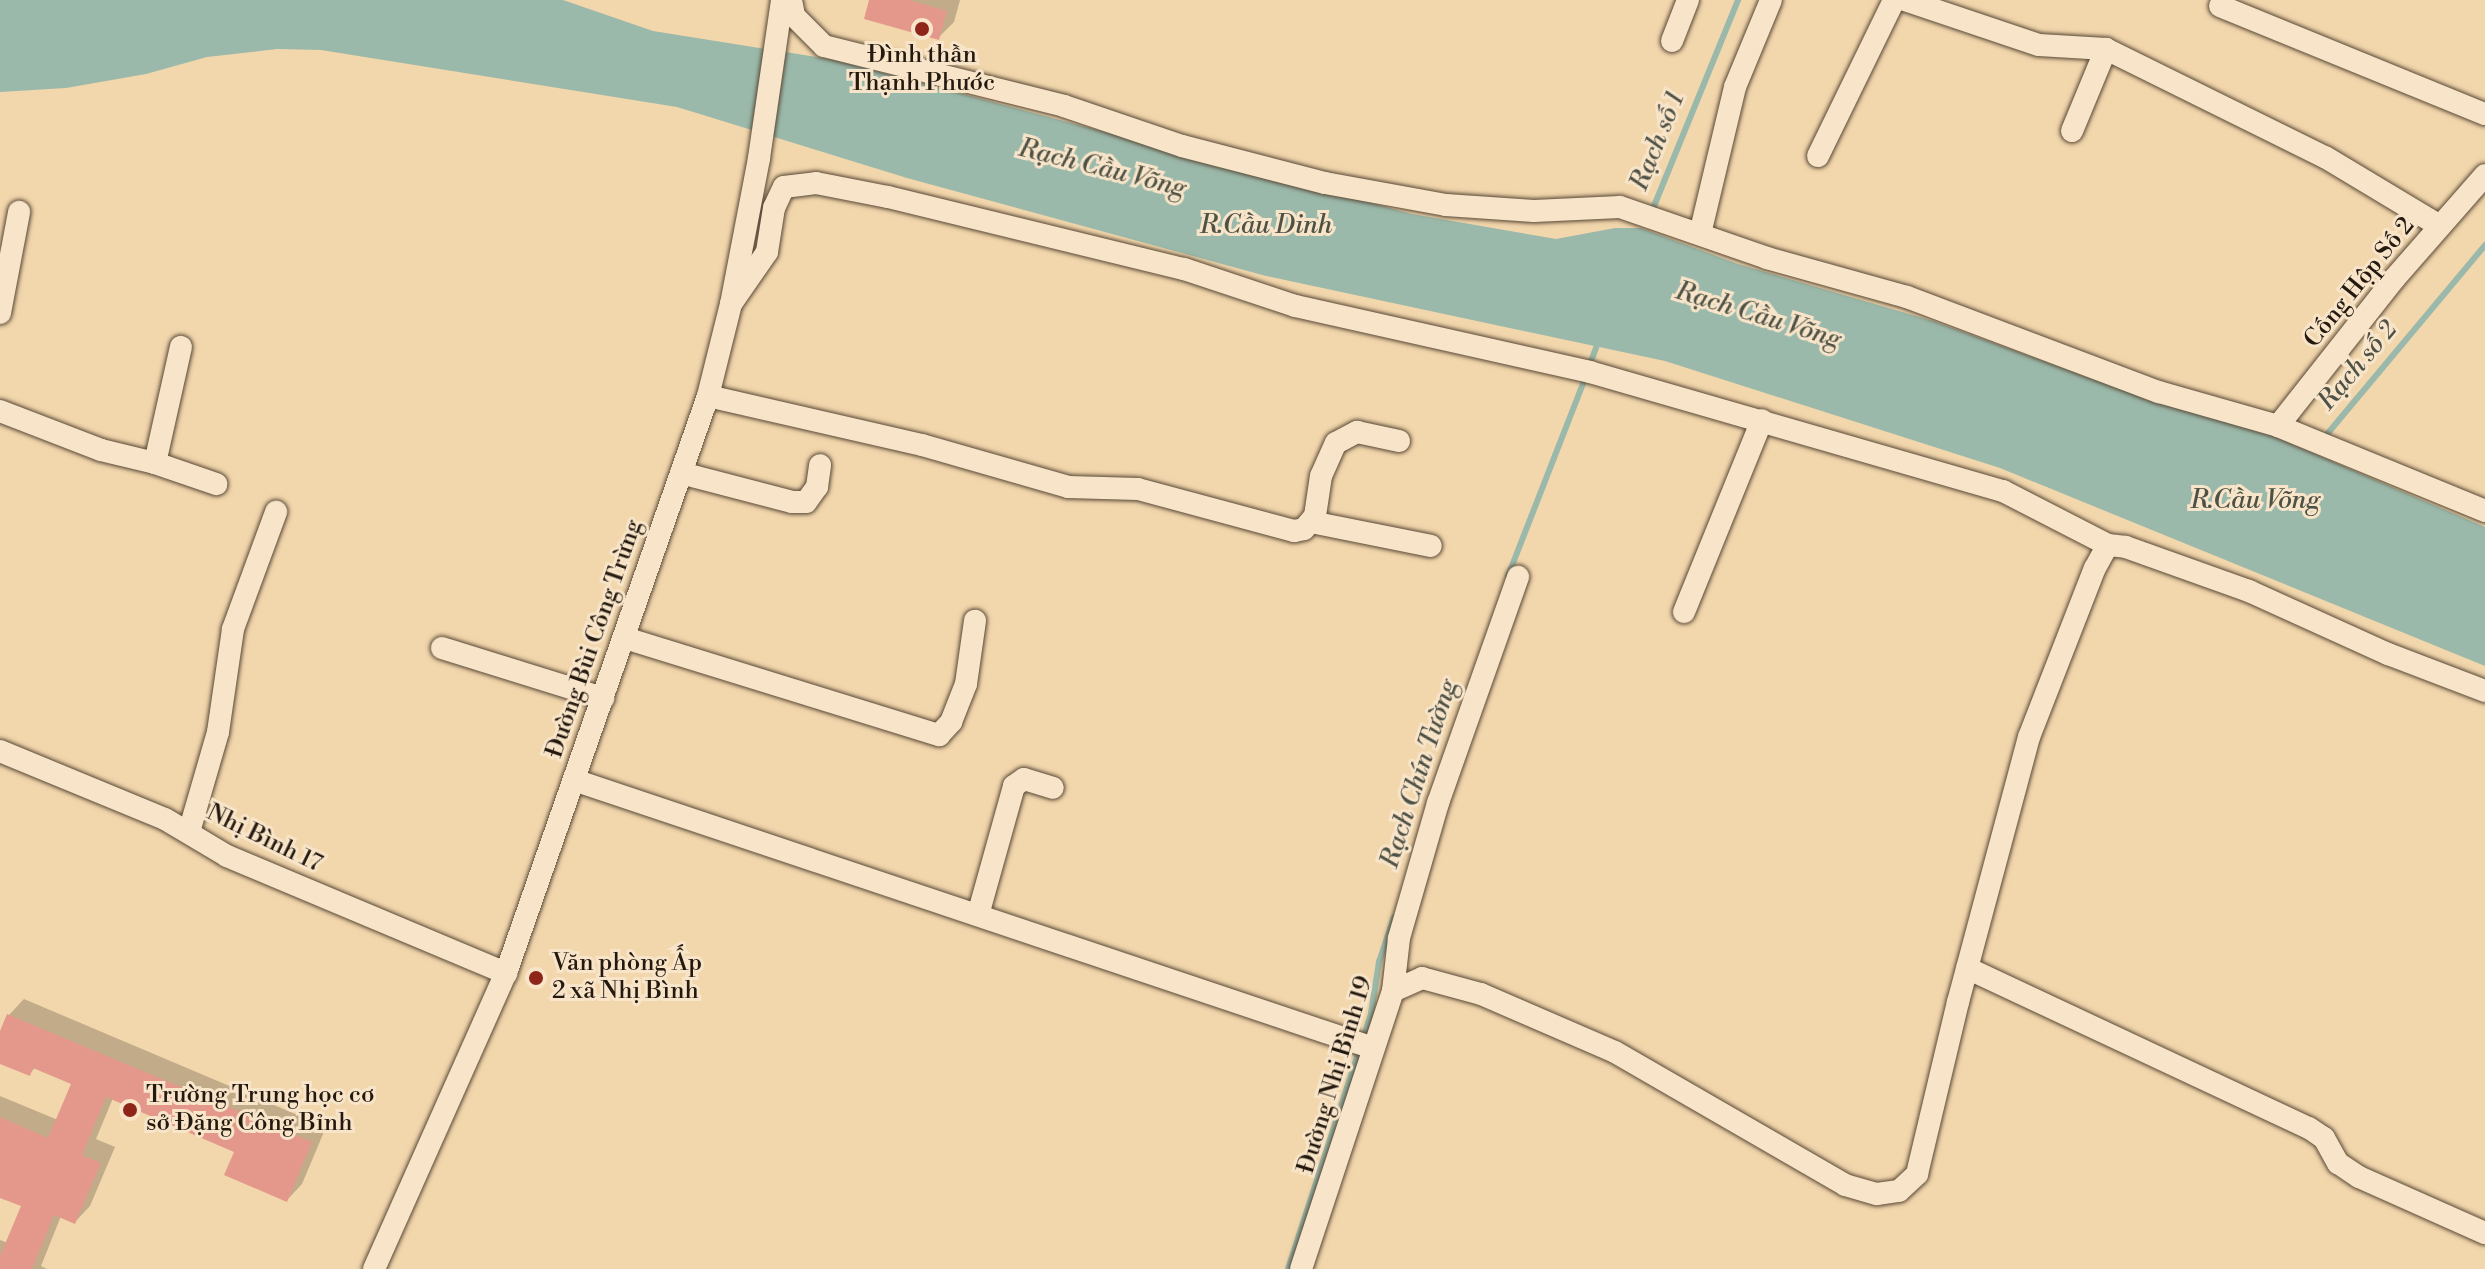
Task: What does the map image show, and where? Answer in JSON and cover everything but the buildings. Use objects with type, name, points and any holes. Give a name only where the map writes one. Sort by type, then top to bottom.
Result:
[{"type":"street","name":"Đường Bùi Công Trừng","points":[[374,1269],[506,973],[708,396],[731,304],[759,158],[782,0]]},
{"type":"street","points":[[791,0],[794,16],[824,46],[1064,106],[1182,146],[1311,179],[1446,205],[1534,211],[1620,207],[1767,258],[1907,297],[2159,392],[2278,426],[2485,511]]},
{"type":"street","points":[[1672,41],[1688,0]]},
{"type":"street","points":[[1700,234],[1735,87],[1771,0]]},
{"type":"street","points":[[1818,156],[1894,0]]},
{"type":"street","points":[[1905,0],[2039,45],[2106,49],[2325,157],[2440,226]]},
{"type":"street","points":[[2220,6],[2485,114]]},
{"type":"street","points":[[2072,131],[2106,49]]},
{"type":"street","name":"Cống Hộp Số 2","points":[[2278,426],[2394,279],[2485,175]]},
{"type":"street","points":[[731,304],[767,252],[774,208],[784,187],[816,183],[1057,236],[1184,269],[1295,306],[1582,370],[2003,491],[2108,545],[2126,547],[2249,591],[2388,654],[2485,691]]},
{"type":"street","points":[[0,313],[19,212]]},
{"type":"street","points":[[155,463],[181,347]]},
{"type":"street","points":[[708,396],[922,445],[1068,487],[1138,489],[1226,510],[1294,531],[1311,522],[1431,546]]},
{"type":"street","points":[[0,411],[101,450],[155,463],[216,484]]},
{"type":"street","points":[[1684,612],[1762,420]]},
{"type":"street","points":[[1311,522],[1321,476],[1336,443],[1357,432],[1399,441]]},
{"type":"street","points":[[681,473],[792,502],[806,502],[817,487],[820,465]]},
{"type":"street","points":[[189,832],[218,732],[233,629],[276,512]]},
{"type":"street","points":[[1393,991],[1422,978],[1495,1000],[1615,1052],[1845,1185],[1877,1194],[1899,1191],[1917,1174],[1967,968],[2029,737],[2095,568],[2108,545]]},
{"type":"street","name":"Đường Nhị Bình 19","points":[[1301,1269],[1393,991],[1399,938],[1438,803],[1518,577]]},
{"type":"street","points":[[625,638],[939,735],[951,722],[966,684],[975,621]]},
{"type":"street","points":[[442,648],[603,698]]},
{"type":"street","name":"Nhị Bình 17","points":[[0,751],[58,773],[189,832],[227,856],[506,973]]},
{"type":"street","points":[[978,915],[1014,786],[1024,779],[1053,788]]},
{"type":"street","points":[[574,780],[1372,1048]]},
{"type":"street","points":[[1967,968],[2309,1128],[2324,1138],[2333,1159],[2359,1177],[2485,1233]]},
{"type":"water","points":[[0,0],[563,0],[653,31],[835,60],[1412,214],[1556,239],[1615,228],[1641,228],[1738,264],[1933,321],[2087,377],[2278,438],[2485,527],[2485,666],[2000,468],[1665,361],[1266,276],[907,178],[677,107],[321,50],[277,49],[207,57],[146,74],[66,88],[0,92]]},
{"type":"waterway","name":"Rạch số 1","points":[[1652,211],[1738,0]]},
{"type":"waterway","name":"Rạch số 2","points":[[2323,439],[2485,245]]},
{"type":"waterway","name":"Rạch Chín Tường","points":[[1589,367],[1599,340]]},
{"type":"waterway","name":"Rạch Chín Tường","points":[[1508,576],[1585,378]]},
{"type":"waterway","name":"Rạch Chín Tường","points":[[1288,1269],[1371,1013],[1379,962],[1394,917]]},
{"type":"place","name":"Đình thần Thạnh Phước","points":[[922,29]]},
{"type":"place","name":"Văn phòng Ấp 2 xã Nhị Bình","points":[[536,978]]},
{"type":"place","name":"Trường Trung học cơ sở Đặng Công Bỉnh","points":[[130,1110]]},
{"type":"water label","name":"Rạch Cầu Võng","points":[[1102,169]]},
{"type":"water label","name":"R.Cầu Dinh","points":[[1266,226]]},
{"type":"water label","name":"Rạch Cầu Võng","points":[[1758,316]]},
{"type":"water label","name":"R.Cầu Võng","points":[[2255,501]]}]
